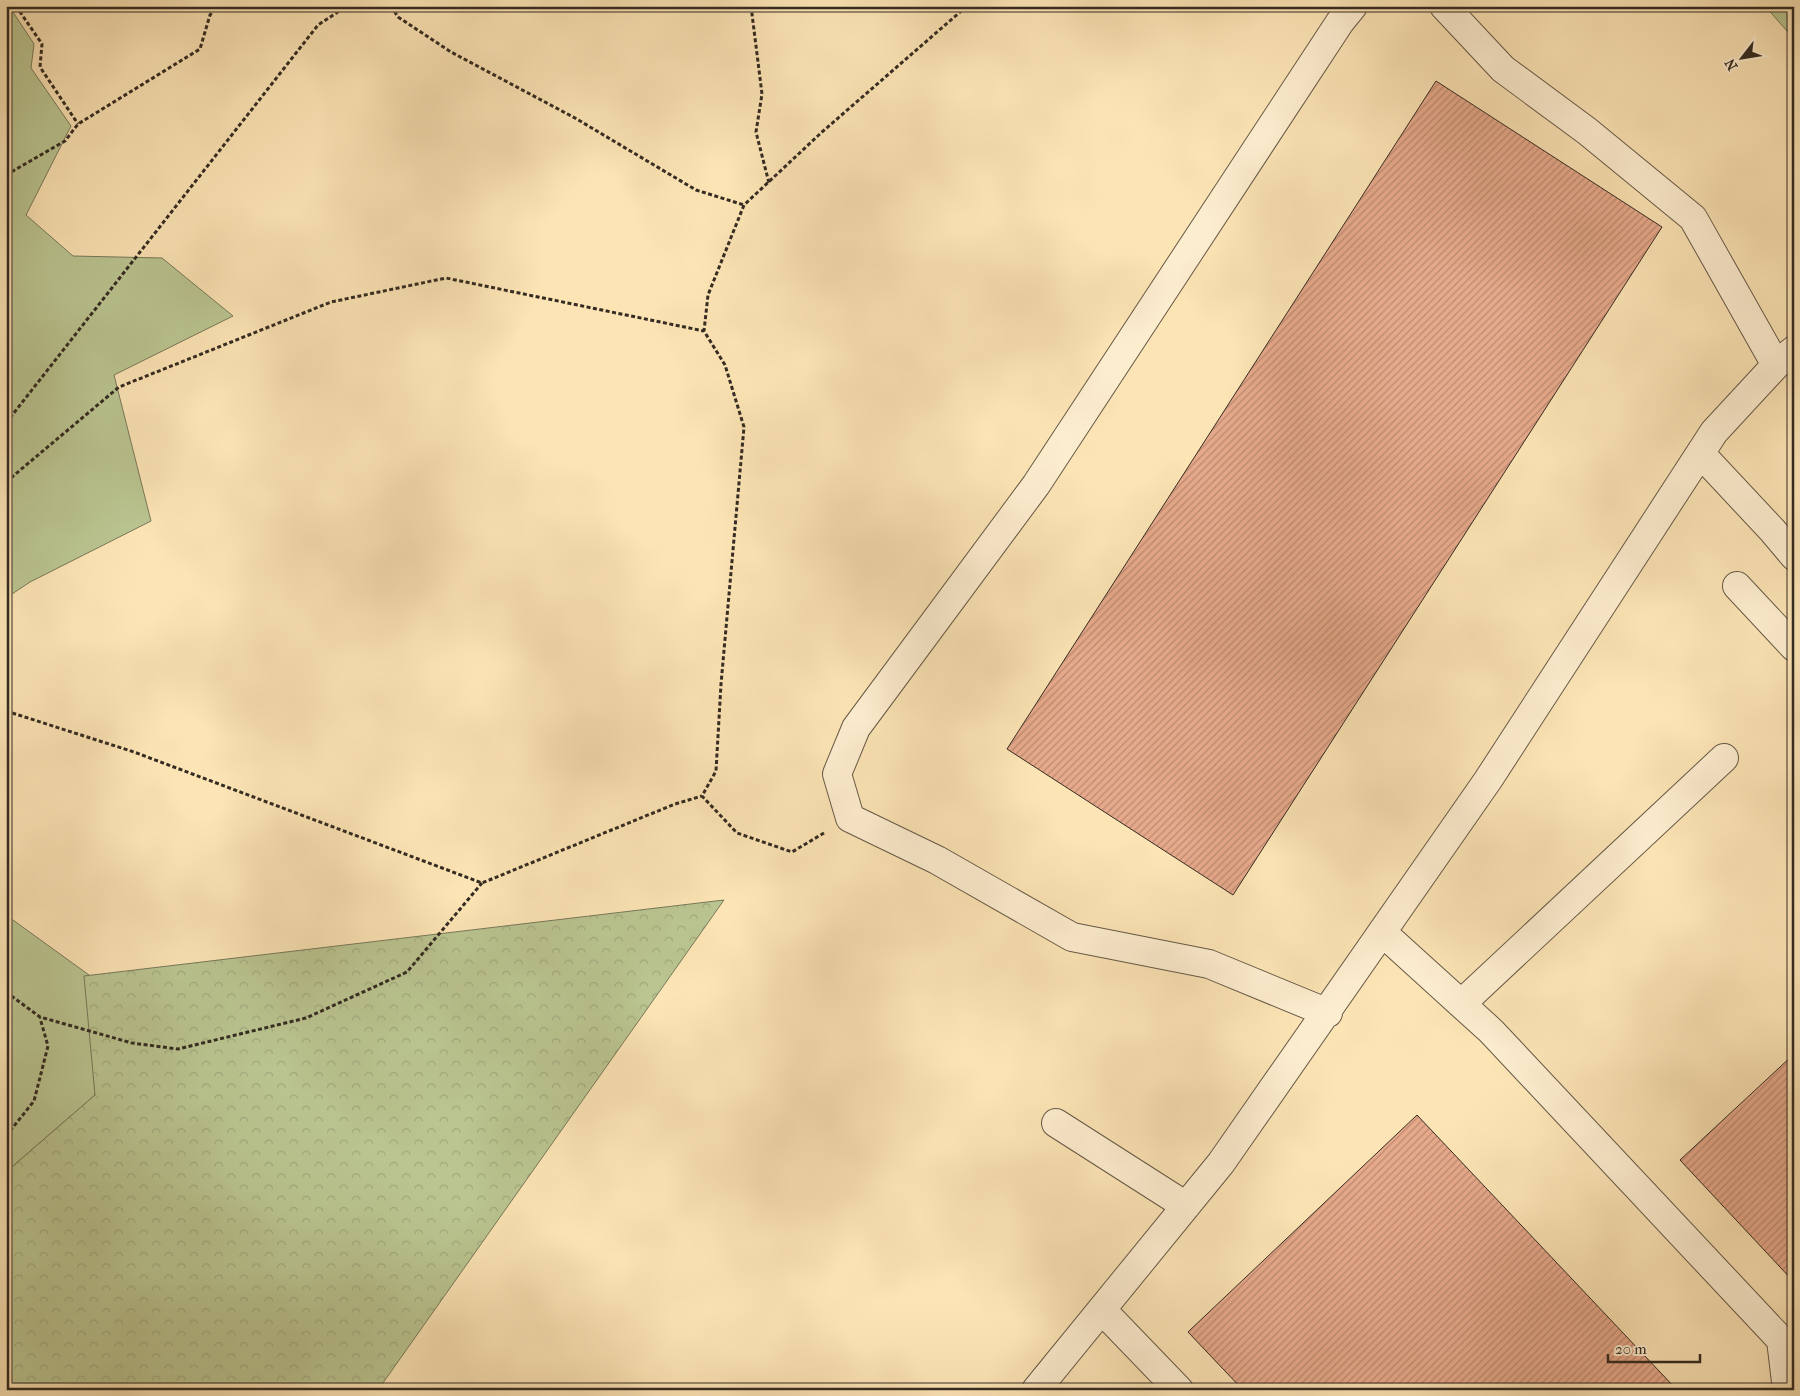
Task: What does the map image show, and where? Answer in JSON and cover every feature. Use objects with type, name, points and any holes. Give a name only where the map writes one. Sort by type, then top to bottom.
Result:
[{"type":"street","points":[[1328,1013],[1209,964],[1072,936],[937,860],[850,818],[837,774],[856,728],[1036,485],[1340,22],[1353,6]]},
{"type":"street","points":[[1038,1387],[1221,1163],[1328,1013],[1488,780],[1714,432],[1785,357],[1693,218],[1587,131],[1503,69],[1444,6]]},
{"type":"street","points":[[1701,454],[1794,556]]},
{"type":"street","points":[[1736,586],[1794,646]]},
{"type":"street","points":[[1461,1004],[1724,758]]},
{"type":"street","points":[[1383,932],[1491,1032],[1781,1340],[1787,1390]]},
{"type":"street","points":[[1056,1123],[1186,1206]]},
{"type":"street","points":[[1102,1310],[1179,1390]]},
{"type":"path","points":[[16,6],[42,44],[40,66],[78,124]]},
{"type":"path","points":[[6,175],[65,141],[78,124],[200,48],[210,15],[217,6]]},
{"type":"path","points":[[6,423],[318,26],[347,6]]},
{"type":"path","points":[[391,6],[398,17],[452,52],[575,118],[696,190],[744,205]]},
{"type":"path","points":[[751,6],[762,94],[756,132],[770,183]]},
{"type":"path","points":[[6,992],[40,1017],[132,1043],[178,1049],[306,1018],[407,972],[482,883],[675,804],[702,796],[716,772],[721,684],[744,427],[725,364],[704,331],[708,295],[744,205],[770,183],[822,132],[967,6]]},
{"type":"path","points":[[6,482],[119,387],[331,302],[446,278],[704,331]]},
{"type":"path","points":[[6,711],[134,752],[482,883]]},
{"type":"path","points":[[702,796],[737,833],[792,852],[850,818]]},
{"type":"path","points":[[6,1136],[34,1101],[48,1046],[40,1017]]},
{"type":"green space","points":[[6,6],[9,6],[34,44],[31,68],[71,126],[26,215],[73,256],[162,258],[233,316],[114,375],[151,521],[30,582],[6,598]]},
{"type":"green space","points":[[1765,6],[1794,6],[1794,39]]},
{"type":"green space","points":[[724,900],[378,1390],[6,1390],[6,1172],[95,1095],[84,976]]},
{"type":"green space","points":[[6,915],[89,975],[95,1095],[6,1172]]},
{"type":"building","points":[[1436,81],[1662,227],[1233,895],[1007,749]]},
{"type":"building","points":[[1794,1054],[1794,1282],[1680,1160]]},
{"type":"building","points":[[1417,1115],[1677,1390],[1243,1390],[1188,1332]]}]
